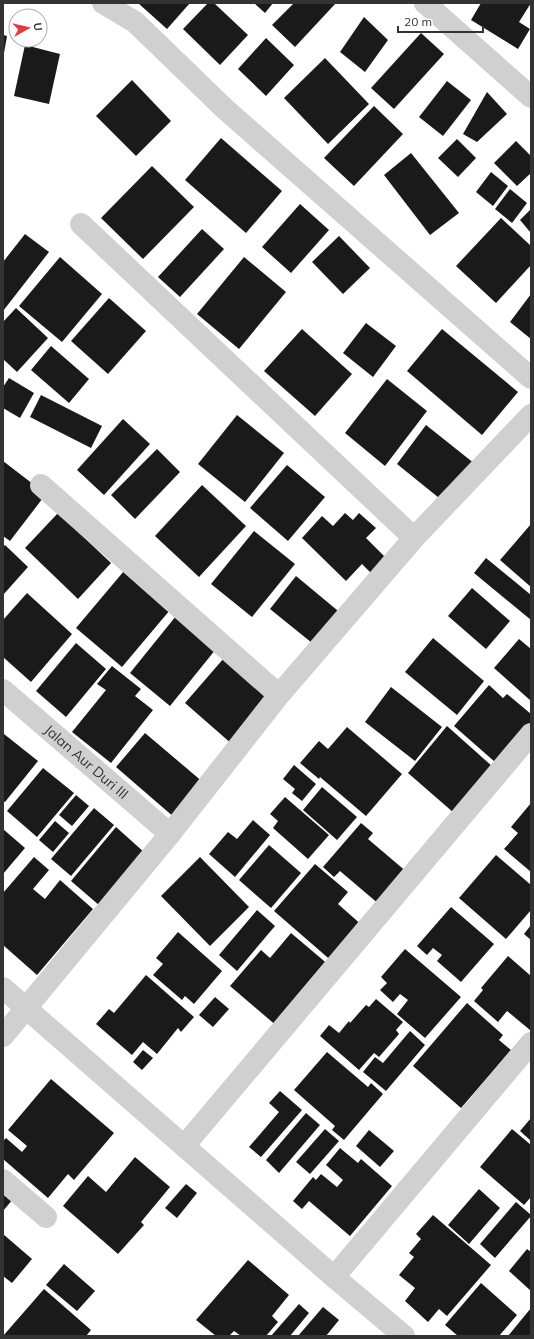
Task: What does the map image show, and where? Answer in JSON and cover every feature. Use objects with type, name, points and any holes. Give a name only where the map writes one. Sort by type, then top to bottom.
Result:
[{"type":"street","points":[[103,3],[135,22],[225,109],[531,378]]},
{"type":"street","points":[[425,3],[528,88]]},
{"type":"street","points":[[81,224],[414,538]]},
{"type":"street","points":[[3,1036],[170,834],[279,695],[414,538],[531,415]]},
{"type":"street","points":[[40,485],[279,695]]},
{"type":"street","name":"Jalan Aur Duri III","points":[[3,690],[170,834]]},
{"type":"street","points":[[184,1146],[531,734]]},
{"type":"street","points":[[3,988],[334,1277],[392,1332]]},
{"type":"street","points":[[334,1277],[531,1043]]},
{"type":"street","points":[[3,1180],[46,1217]]},
{"type":"building","points":[[138,3],[190,3],[167,29]]},
{"type":"building","points":[[208,3],[214,3],[248,35],[220,65],[183,29]]},
{"type":"building","points":[[254,3],[273,3],[265,13]]},
{"type":"building","points":[[294,3],[336,3],[295,47],[272,25]]},
{"type":"building","points":[[481,3],[531,3],[519,22],[530,29],[518,49],[471,20]]},
{"type":"building","points":[[364,17],[388,40],[365,72],[340,52]]},
{"type":"building","points":[[421,33],[444,54],[394,109],[371,88]]},
{"type":"building","points":[[3,35],[7,36],[4,53],[3,53]]},
{"type":"building","points":[[266,38],[294,65],[266,96],[238,69]]},
{"type":"building","points":[[24,48],[37,48],[60,54],[49,104],[14,96]]},
{"type":"building","points":[[325,58],[369,104],[328,144],[284,98]]},
{"type":"building","points":[[132,80],[171,121],[136,156],[96,116]]},
{"type":"building","points":[[447,81],[471,100],[443,136],[419,117]]},
{"type":"building","points":[[487,92],[507,114],[477,142],[463,134]]},
{"type":"building","points":[[374,106],[403,134],[354,186],[324,158]]},
{"type":"building","points":[[221,138],[282,191],[246,233],[185,180]]},
{"type":"building","points":[[457,139],[476,158],[458,177],[438,158]]},
{"type":"building","points":[[516,141],[531,156],[531,173],[517,186],[494,163]]},
{"type":"building","points":[[411,153],[459,213],[430,235],[384,175]]},
{"type":"building","points":[[152,166],[194,207],[143,259],[101,218]]},
{"type":"building","points":[[491,172],[508,186],[493,206],[476,192]]},
{"type":"building","points":[[510,189],[527,203],[512,223],[495,209]]},
{"type":"building","points":[[300,204],[329,230],[291,273],[262,247]]},
{"type":"building","points":[[531,209],[531,233],[520,220]]},
{"type":"building","points":[[501,218],[531,246],[531,265],[496,303],[456,266]]},
{"type":"building","points":[[202,229],[224,249],[180,297],[158,277]]},
{"type":"building","points":[[25,234],[49,252],[3,311],[3,262]]},
{"type":"building","points":[[339,236],[370,268],[343,294],[312,262]]},
{"type":"building","points":[[60,257],[102,294],[62,342],[19,306]]},
{"type":"building","points":[[244,257],[286,292],[239,349],[197,314]]},
{"type":"building","points":[[531,294],[531,339],[510,322]]},
{"type":"building","points":[[109,298],[146,331],[108,374],[71,341]]},
{"type":"building","points":[[16,308],[48,338],[17,372],[3,359],[3,322]]},
{"type":"building","points":[[366,323],[396,346],[373,377],[343,353]]},
{"type":"building","points":[[302,329],[352,374],[315,416],[264,371]]},
{"type":"building","points":[[442,329],[518,392],[482,435],[407,371]]},
{"type":"building","points":[[51,346],[89,379],[69,403],[31,370]]},
{"type":"building","points":[[9,378],[34,393],[20,418],[3,408],[3,387]]},
{"type":"building","points":[[387,379],[427,411],[385,466],[345,433]]},
{"type":"building","points":[[41,395],[102,426],[91,448],[30,417]]},
{"type":"building","points":[[237,415],[284,453],[245,502],[198,464]]},
{"type":"building","points":[[123,419],[150,444],[104,495],[77,470]]},
{"type":"building","points":[[426,425],[475,464],[444,502],[397,464]]},
{"type":"building","points":[[157,449],[180,472],[135,519],[111,495]]},
{"type":"building","points":[[3,461],[46,494],[10,541],[3,536]]},
{"type":"building","points":[[287,465],[325,497],[288,541],[250,508]]},
{"type":"building","points":[[202,485],[246,526],[199,577],[155,536]]},
{"type":"building","points":[[58,513],[111,563],[78,599],[25,548]]},
{"type":"building","points":[[345,513],[353,520],[359,513],[376,528],[366,538],[386,558],[372,574],[362,564],[346,581],[302,538],[322,516],[333,526]]},
{"type":"building","points":[[531,524],[531,587],[500,560]]},
{"type":"building","points":[[254,531],[295,564],[252,617],[211,584]]},
{"type":"building","points":[[5,545],[28,567],[3,595],[3,547]]},
{"type":"building","points":[[486,558],[531,595],[531,620],[474,573]]},
{"type":"building","points":[[124,571],[170,610],[122,667],[76,628]]},
{"type":"building","points":[[296,576],[343,615],[317,647],[270,609]]},
{"type":"building","points":[[472,588],[510,621],[486,649],[448,616]]},
{"type":"building","points":[[27,593],[72,634],[31,682],[3,657],[3,620]]},
{"type":"building","points":[[176,616],[216,649],[170,706],[130,673]]},
{"type":"building","points":[[433,638],[484,681],[457,715],[405,672]]},
{"type":"building","points":[[519,639],[531,649],[531,701],[494,668]]},
{"type":"building","points":[[76,643],[106,669],[66,717],[36,691]]},
{"type":"building","points":[[224,658],[272,699],[233,745],[185,703]]},
{"type":"building","points":[[112,666],[141,689],[135,696],[153,710],[111,763],[72,732],[106,690],[97,684]]},
{"type":"building","points":[[489,685],[503,698],[507,694],[531,714],[531,727],[495,762],[454,726]]},
{"type":"building","points":[[391,687],[442,727],[415,761],[365,722]]},
{"type":"building","points":[[447,726],[493,767],[454,813],[408,773]]},
{"type":"building","points":[[347,727],[402,774],[366,816],[320,777],[319,779],[300,763],[319,741],[328,749]]},
{"type":"building","points":[[145,733],[204,783],[175,818],[116,767]]},
{"type":"building","points":[[4,734],[38,761],[5,802],[3,801]]},
{"type":"building","points":[[294,765],[316,784],[302,801],[292,793],[295,789],[283,779]]},
{"type":"building","points":[[43,768],[74,793],[37,837],[7,811]]},
{"type":"building","points":[[322,787],[357,817],[337,840],[303,810]]},
{"type":"building","points":[[76,795],[89,806],[72,826],[59,815]]},
{"type":"building","points":[[285,797],[329,835],[308,859],[273,828],[278,821],[270,814]]},
{"type":"building","points":[[531,803],[531,872],[504,849],[518,833],[511,827]]},
{"type":"building","points":[[94,808],[114,825],[71,876],[51,859]]},
{"type":"building","points":[[253,820],[270,835],[235,877],[209,854],[228,832],[237,839]]},
{"type":"building","points":[[55,821],[69,833],[53,852],[39,840]]},
{"type":"building","points":[[361,823],[373,833],[368,839],[408,873],[380,905],[340,871],[334,877],[323,867]]},
{"type":"building","points":[[116,827],[145,853],[100,906],[71,881]]},
{"type":"building","points":[[3,829],[25,848],[3,874]]},
{"type":"building","points":[[269,845],[301,873],[271,908],[239,880]]},
{"type":"building","points":[[496,855],[531,885],[531,910],[506,939],[459,898]]},
{"type":"building","points":[[34,857],[49,870],[33,889],[45,899],[60,880],[93,909],[37,975],[3,945],[3,893]]},
{"type":"building","points":[[200,857],[249,907],[210,946],[161,896]]},
{"type":"building","points":[[315,864],[348,892],[338,904],[364,927],[334,963],[274,911]]},
{"type":"building","points":[[451,907],[494,944],[461,982],[437,961],[442,955],[433,948],[427,955],[417,946]]},
{"type":"building","points":[[257,910],[275,926],[237,971],[219,955]]},
{"type":"building","points":[[531,925],[531,940],[524,934]]},
{"type":"building","points":[[178,932],[222,971],[194,1004],[185,996],[182,1000],[153,975],[163,964],[156,958]]},
{"type":"building","points":[[291,933],[330,966],[278,1027],[230,986],[261,950],[270,958]]},
{"type":"building","points":[[405,949],[461,997],[425,1038],[397,1014],[408,1000],[400,994],[393,1002],[380,990],[387,983],[381,977]]},
{"type":"building","points":[[508,956],[531,976],[530,1030],[507,1011],[498,1022],[474,1001],[483,990],[481,988]]},
{"type":"building","points":[[146,975],[194,1017],[181,1032],[178,1028],[157,1054],[143,1042],[132,1055],[96,1024],[109,1009],[114,1013]]},
{"type":"building","points":[[215,997],[229,1009],[213,1027],[199,1015]]},
{"type":"building","points":[[376,999],[403,1022],[396,1030],[399,1034],[379,1057],[374,1053],[359,1070],[320,1036],[329,1025],[339,1033],[366,1005],[369,1007]]},
{"type":"building","points":[[467,1003],[503,1035],[499,1040],[511,1050],[461,1108],[413,1066]]},
{"type":"building","points":[[410,1031],[425,1045],[386,1091],[363,1072],[375,1057],[383,1063]]},
{"type":"building","points":[[143,1050],[153,1058],[142,1070],[133,1062]]},
{"type":"building","points":[[327,1052],[368,1087],[371,1083],[383,1094],[344,1140],[332,1130],[335,1126],[294,1090]]},
{"type":"building","points":[[51,1079],[114,1133],[74,1180],[68,1174],[48,1198],[3,1159],[3,1141],[6,1138],[22,1152],[27,1146],[8,1130]]},
{"type":"building","points":[[280,1091],[302,1110],[261,1157],[249,1147],[279,1112],[269,1103]]},
{"type":"building","points":[[306,1113],[320,1125],[279,1173],[266,1160]]},
{"type":"building","points":[[531,1118],[531,1141],[520,1131]]},
{"type":"building","points":[[325,1129],[339,1141],[310,1174],[296,1162]]},
{"type":"building","points":[[512,1129],[531,1145],[531,1197],[524,1205],[480,1167]]},
{"type":"building","points":[[369,1130],[394,1151],[380,1167],[356,1146]]},
{"type":"building","points":[[340,1148],[358,1163],[361,1159],[392,1186],[350,1236],[309,1201],[302,1209],[293,1201],[313,1177],[316,1180],[321,1174],[337,1187],[343,1180],[326,1165]]},
{"type":"building","points":[[135,1157],[170,1187],[141,1222],[144,1225],[118,1254],[63,1206],[88,1176],[106,1192]]},
{"type":"building","points":[[186,1184],[197,1193],[177,1218],[165,1208]]},
{"type":"building","points":[[479,1189],[500,1208],[469,1244],[448,1225]]},
{"type":"building","points":[[3,1191],[13,1199],[3,1211]]},
{"type":"building","points":[[516,1202],[531,1216],[495,1258],[480,1244]]},
{"type":"building","points":[[433,1215],[491,1265],[447,1316],[439,1309],[428,1322],[405,1301],[415,1288],[399,1275],[414,1257],[409,1253],[421,1239],[416,1234]]},
{"type":"building","points":[[3,1234],[32,1259],[12,1283],[3,1276]]},
{"type":"building","points":[[527,1249],[531,1252],[531,1291],[509,1271]]},
{"type":"building","points":[[248,1260],[289,1295],[272,1316],[278,1322],[266,1336],[241,1336],[234,1331],[229,1336],[216,1336],[196,1320]]},
{"type":"building","points":[[64,1264],[95,1291],[77,1311],[46,1285]]},
{"type":"building","points":[[481,1283],[517,1315],[499,1336],[458,1336],[445,1325]]},
{"type":"building","points":[[44,1289],[91,1330],[86,1336],[3,1336]]},
{"type":"building","points":[[299,1304],[309,1313],[290,1336],[271,1336]]},
{"type":"building","points":[[323,1307],[339,1320],[326,1336],[298,1336]]},
{"type":"building","points":[[531,1308],[531,1336],[508,1336]]}]
